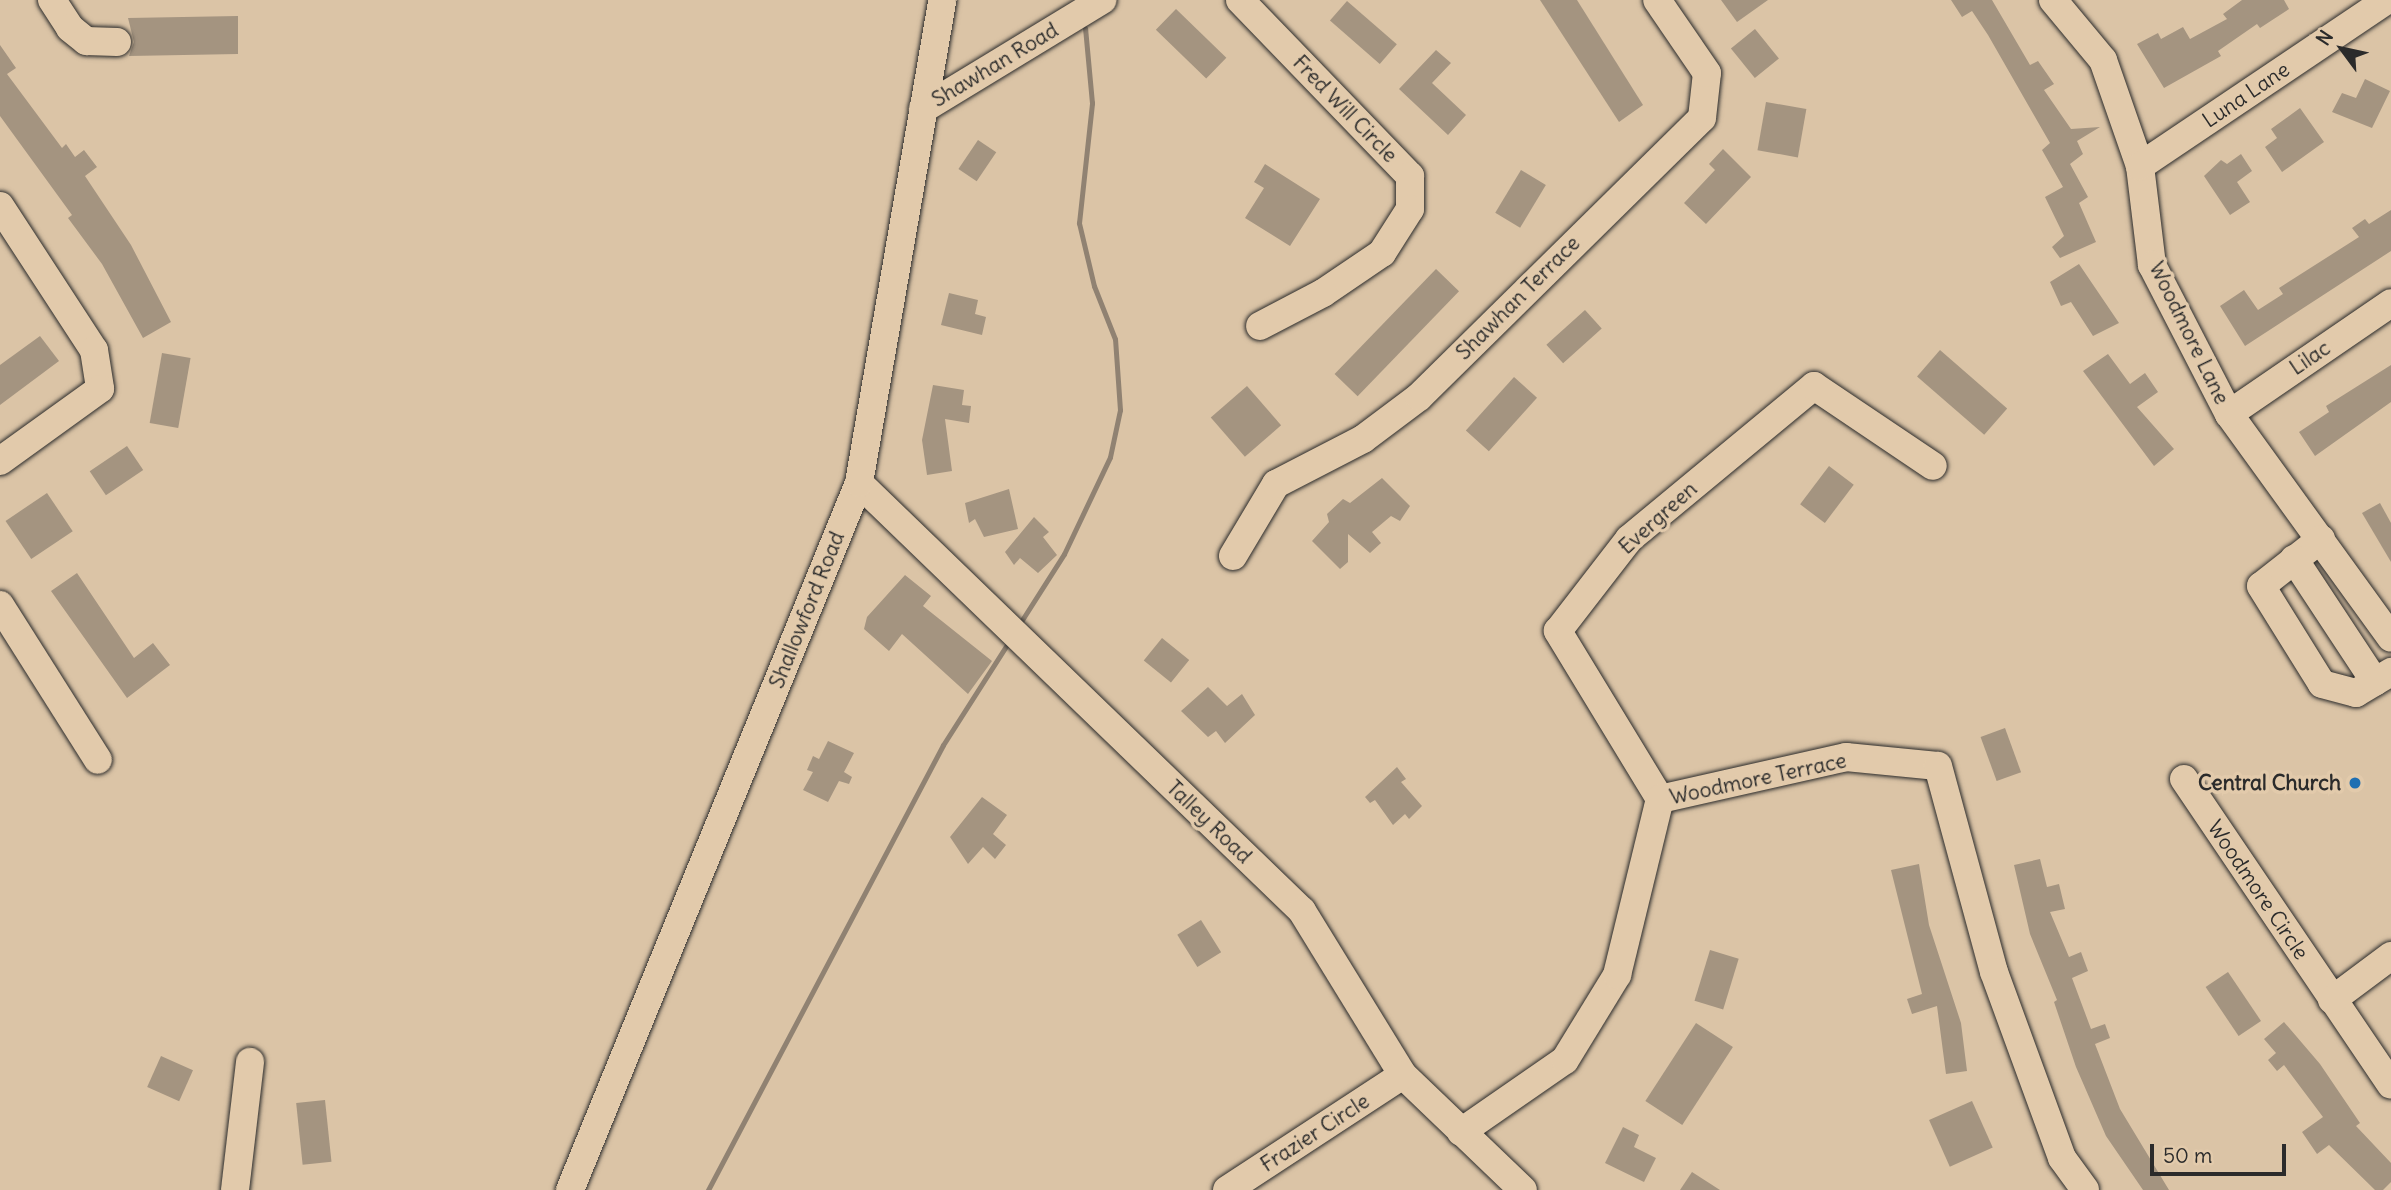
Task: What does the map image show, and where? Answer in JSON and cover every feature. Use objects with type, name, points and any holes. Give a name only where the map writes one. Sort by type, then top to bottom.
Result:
[{"type":"street","points":[[51,0],[70,28],[86,41],[117,42]]},
{"type":"street","name":"Shallowford Road","points":[[570,1190],[859,483],[942,0]]},
{"type":"street","name":"Shawhan Road","points":[[923,109],[1102,0]]},
{"type":"street","name":"Fred Will Circle","points":[[1240,0],[1410,176],[1410,209],[1381,253],[1323,293],[1261,326]]},
{"type":"street","name":"Shawhan Terrace","points":[[1233,556],[1276,484],[1363,439],[1419,397],[1702,118],[1707,73],[1657,0]]},
{"type":"street","name":"Woodmore Lane","points":[[2053,0],[2103,60],[2140,166],[2152,265],[2229,414],[2321,539],[2383,606],[2391,638]]},
{"type":"street","name":"Luna Lane","points":[[2140,166],[2387,0]]},
{"type":"street","points":[[0,206],[94,350],[100,388],[0,461]]},
{"type":"street","name":"Lilac","points":[[2229,414],[2391,303]]},
{"type":"street","name":"Evergreen","points":[[1660,799],[1558,631],[1629,539],[1814,386],[1933,466]]},
{"type":"street","name":"Talley Road","points":[[859,483],[1302,911],[1403,1075],[1523,1190]]},
{"type":"street","points":[[2294,559],[2383,677],[2356,693],[2322,684],[2261,586],[2294,559],[2321,539]]},
{"type":"street","points":[[0,605],[98,760]]},
{"type":"street","name":"Woodmore Terrace","points":[[1461,1132],[1565,1060],[1617,975],[1660,799],[1846,757],[1938,766],[1994,972],[2062,1158],[2085,1190]]},
{"type":"street","name":"Woodmore Circle","points":[[2184,779],[2391,1084]]},
{"type":"street","points":[[2332,1000],[2391,956]]},
{"type":"street","points":[[235,1190],[250,1062]]},
{"type":"street","name":"Frazier Circle","points":[[1227,1190],[1403,1075]]},
{"type":"building","points":[[1540,0],[1577,0],[1643,105],[1619,122]]},
{"type":"building","points":[[1721,0],[1768,0],[1737,22]]},
{"type":"building","points":[[1951,0],[1992,0],[2030,65],[2038,61],[2054,84],[2044,90],[2071,129],[2100,127],[2077,141],[2083,154],[2070,164],[2088,197],[2079,203],[2096,242],[2060,258],[2052,247],[2064,236],[2045,197],[2063,187],[2042,150],[2050,143],[1972,11],[1962,17]]},
{"type":"building","points":[[2242,0],[2284,0],[2289,9],[2260,28],[2257,24],[2218,51],[2221,56],[2164,88],[2137,44],[2158,33],[2161,39],[2183,27],[2190,39],[2227,19],[2223,14]]},
{"type":"building","points":[[1347,1],[1397,44],[1380,64],[1330,21]]},
{"type":"building","points":[[1176,9],[1226,58],[1206,78],[1156,30]]},
{"type":"building","points":[[238,16],[238,54],[129,56],[134,42],[128,18]]},
{"type":"building","points":[[1755,29],[1779,59],[1755,78],[1731,49]]},
{"type":"building","points":[[0,45],[16,68],[7,74],[62,148],[66,144],[75,157],[84,150],[97,167],[85,176],[131,245],[171,322],[143,338],[102,264],[68,218],[72,215],[0,116]]},
{"type":"building","points":[[1436,50],[1451,63],[1432,83],[1466,115],[1448,135],[1399,89]]},
{"type":"building","points":[[2365,79],[2390,91],[2372,128],[2332,112],[2342,93],[2356,98]]},
{"type":"building","points":[[1766,102],[1806,109],[1798,157],[1757,150]]},
{"type":"building","points":[[2300,108],[2324,142],[2282,172],[2265,147],[2277,138],[2271,129]]},
{"type":"building","points":[[978,140],[996,152],[977,181],[958,169]]},
{"type":"building","points":[[1723,149],[1751,177],[1706,224],[1684,203],[1715,170],[1709,164]]},
{"type":"building","points":[[2241,154],[2252,171],[2237,182],[2250,202],[2230,215],[2204,176],[2221,160],[2227,164]]},
{"type":"building","points":[[1265,164],[1320,199],[1290,246],[1245,218],[1264,188],[1254,182]]},
{"type":"building","points":[[1521,170],[1546,185],[1520,228],[1495,213]]},
{"type":"building","points":[[2391,210],[2391,251],[2245,346],[2220,306],[2244,290],[2258,310],[2283,294],[2279,288],[2359,237],[2352,228],[2365,219],[2369,224]]},
{"type":"building","points":[[2079,264],[2119,323],[2093,336],[2071,302],[2061,306],[2050,282]]},
{"type":"building","points":[[1436,269],[1459,291],[1358,396],[1335,374]]},
{"type":"building","points":[[949,293],[978,300],[975,314],[986,317],[982,335],[941,325]]},
{"type":"building","points":[[1585,310],[1602,329],[1563,363],[1546,345]]},
{"type":"building","points":[[40,336],[59,361],[0,405],[0,365]]},
{"type":"building","points":[[1940,350],[2007,408],[1984,435],[1917,376]]},
{"type":"building","points":[[162,353],[191,358],[178,428],[150,423]]},
{"type":"building","points":[[2108,354],[2130,384],[2145,373],[2158,392],[2137,407],[2174,449],[2154,466],[2083,371]]},
{"type":"building","points":[[2391,365],[2391,402],[2315,456],[2299,432],[2329,412],[2326,406]]},
{"type":"building","points":[[1514,377],[1537,398],[1489,451],[1466,431]]},
{"type":"building","points":[[933,385],[964,390],[962,405],[971,406],[969,423],[945,419],[952,471],[927,475],[922,440]]},
{"type":"building","points":[[1247,386],[1281,425],[1245,457],[1211,417]]},
{"type":"building","points":[[127,446],[143,470],[106,495],[90,471]]},
{"type":"building","points":[[1829,466],[1854,485],[1825,523],[1800,504]]},
{"type":"building","points":[[1382,478],[1410,506],[1400,521],[1391,516],[1372,532],[1381,543],[1370,553],[1348,534],[1348,562],[1340,569],[1312,541],[1329,522],[1327,514],[1343,499],[1350,503]]},
{"type":"building","points":[[1009,489],[1018,529],[984,537],[975,519],[969,523],[965,503]]},
{"type":"building","points":[[47,493],[73,531],[31,559],[6,521]]},
{"type":"building","points":[[2380,503],[2391,523],[2391,562],[2362,513]]},
{"type":"building","points":[[1034,517],[1049,532],[1043,537],[1057,555],[1038,573],[1020,558],[1014,565],[1005,552]]},
{"type":"building","points":[[77,573],[134,658],[153,643],[170,665],[127,698],[51,591]]},
{"type":"building","points":[[905,575],[931,596],[923,606],[992,661],[968,694],[902,634],[889,651],[864,629],[867,617]]},
{"type":"building","points":[[1162,638],[1189,660],[1171,683],[1144,661]]},
{"type":"building","points":[[1208,687],[1227,706],[1242,694],[1255,715],[1225,743],[1216,731],[1208,737],[1181,711]]},
{"type":"building","points":[[2005,728],[2021,772],[1997,781],[1981,737]]},
{"type":"building","points":[[828,741],[854,753],[844,772],[852,777],[849,784],[839,781],[828,802],[803,790],[813,772],[807,770],[813,756],[819,759]]},
{"type":"building","points":[[1397,767],[1406,779],[1401,782],[1422,806],[1409,819],[1405,814],[1393,825],[1375,800],[1370,803],[1365,797]]},
{"type":"building","points":[[982,797],[1007,815],[993,834],[1006,845],[995,859],[983,847],[968,864],[950,837]]},
{"type":"building","points":[[2040,859],[2047,887],[2059,884],[2065,909],[2050,912],[2069,957],[2081,952],[2088,971],[2072,978],[2091,1029],[2105,1024],[2110,1038],[2095,1044],[2120,1109],[2169,1190],[2143,1190],[2106,1136],[2076,1067],[2054,1002],[2057,1000],[2030,934],[2014,865]]},
{"type":"building","points":[[1919,864],[1929,925],[1961,1023],[1967,1071],[1946,1074],[1937,1006],[1912,1014],[1907,999],[1922,994],[1891,870]]},
{"type":"building","points":[[1201,920],[1221,952],[1197,967],[1177,935]]},
{"type":"building","points":[[1710,950],[1739,959],[1723,1009],[1695,1001]]},
{"type":"building","points":[[2228,972],[2261,1021],[2239,1036],[2206,987]]},
{"type":"building","points":[[2284,1022],[2320,1064],[2360,1123],[2356,1126],[2391,1163],[2391,1182],[2383,1190],[2375,1190],[2329,1145],[2317,1154],[2302,1132],[2323,1117],[2284,1065],[2277,1071],[2268,1060],[2276,1053],[2264,1039]]},
{"type":"building","points":[[1696,1023],[1733,1047],[1682,1125],[1645,1101]]},
{"type":"building","points":[[161,1056],[193,1070],[179,1101],[147,1087]]},
{"type":"building","points":[[325,1100],[331,1162],[303,1165],[296,1103]]},
{"type":"building","points":[[1972,1101],[1993,1148],[1950,1167],[1929,1120]]},
{"type":"building","points":[[1623,1127],[1639,1135],[1634,1147],[1656,1158],[1644,1182],[1605,1163]]},
{"type":"building","points":[[1692,1172],[1720,1190],[1680,1190]]},
{"type":"waterway","points":[[1022,620],[1064,554],[1110,457],[1120,410],[1115,339],[1094,286],[1079,223],[1092,103],[1085,28]]},
{"type":"waterway","points":[[708,1190],[943,745],[1006,646]]},
{"type":"place","name":"Central Church","points":[[2355,783]]}]
